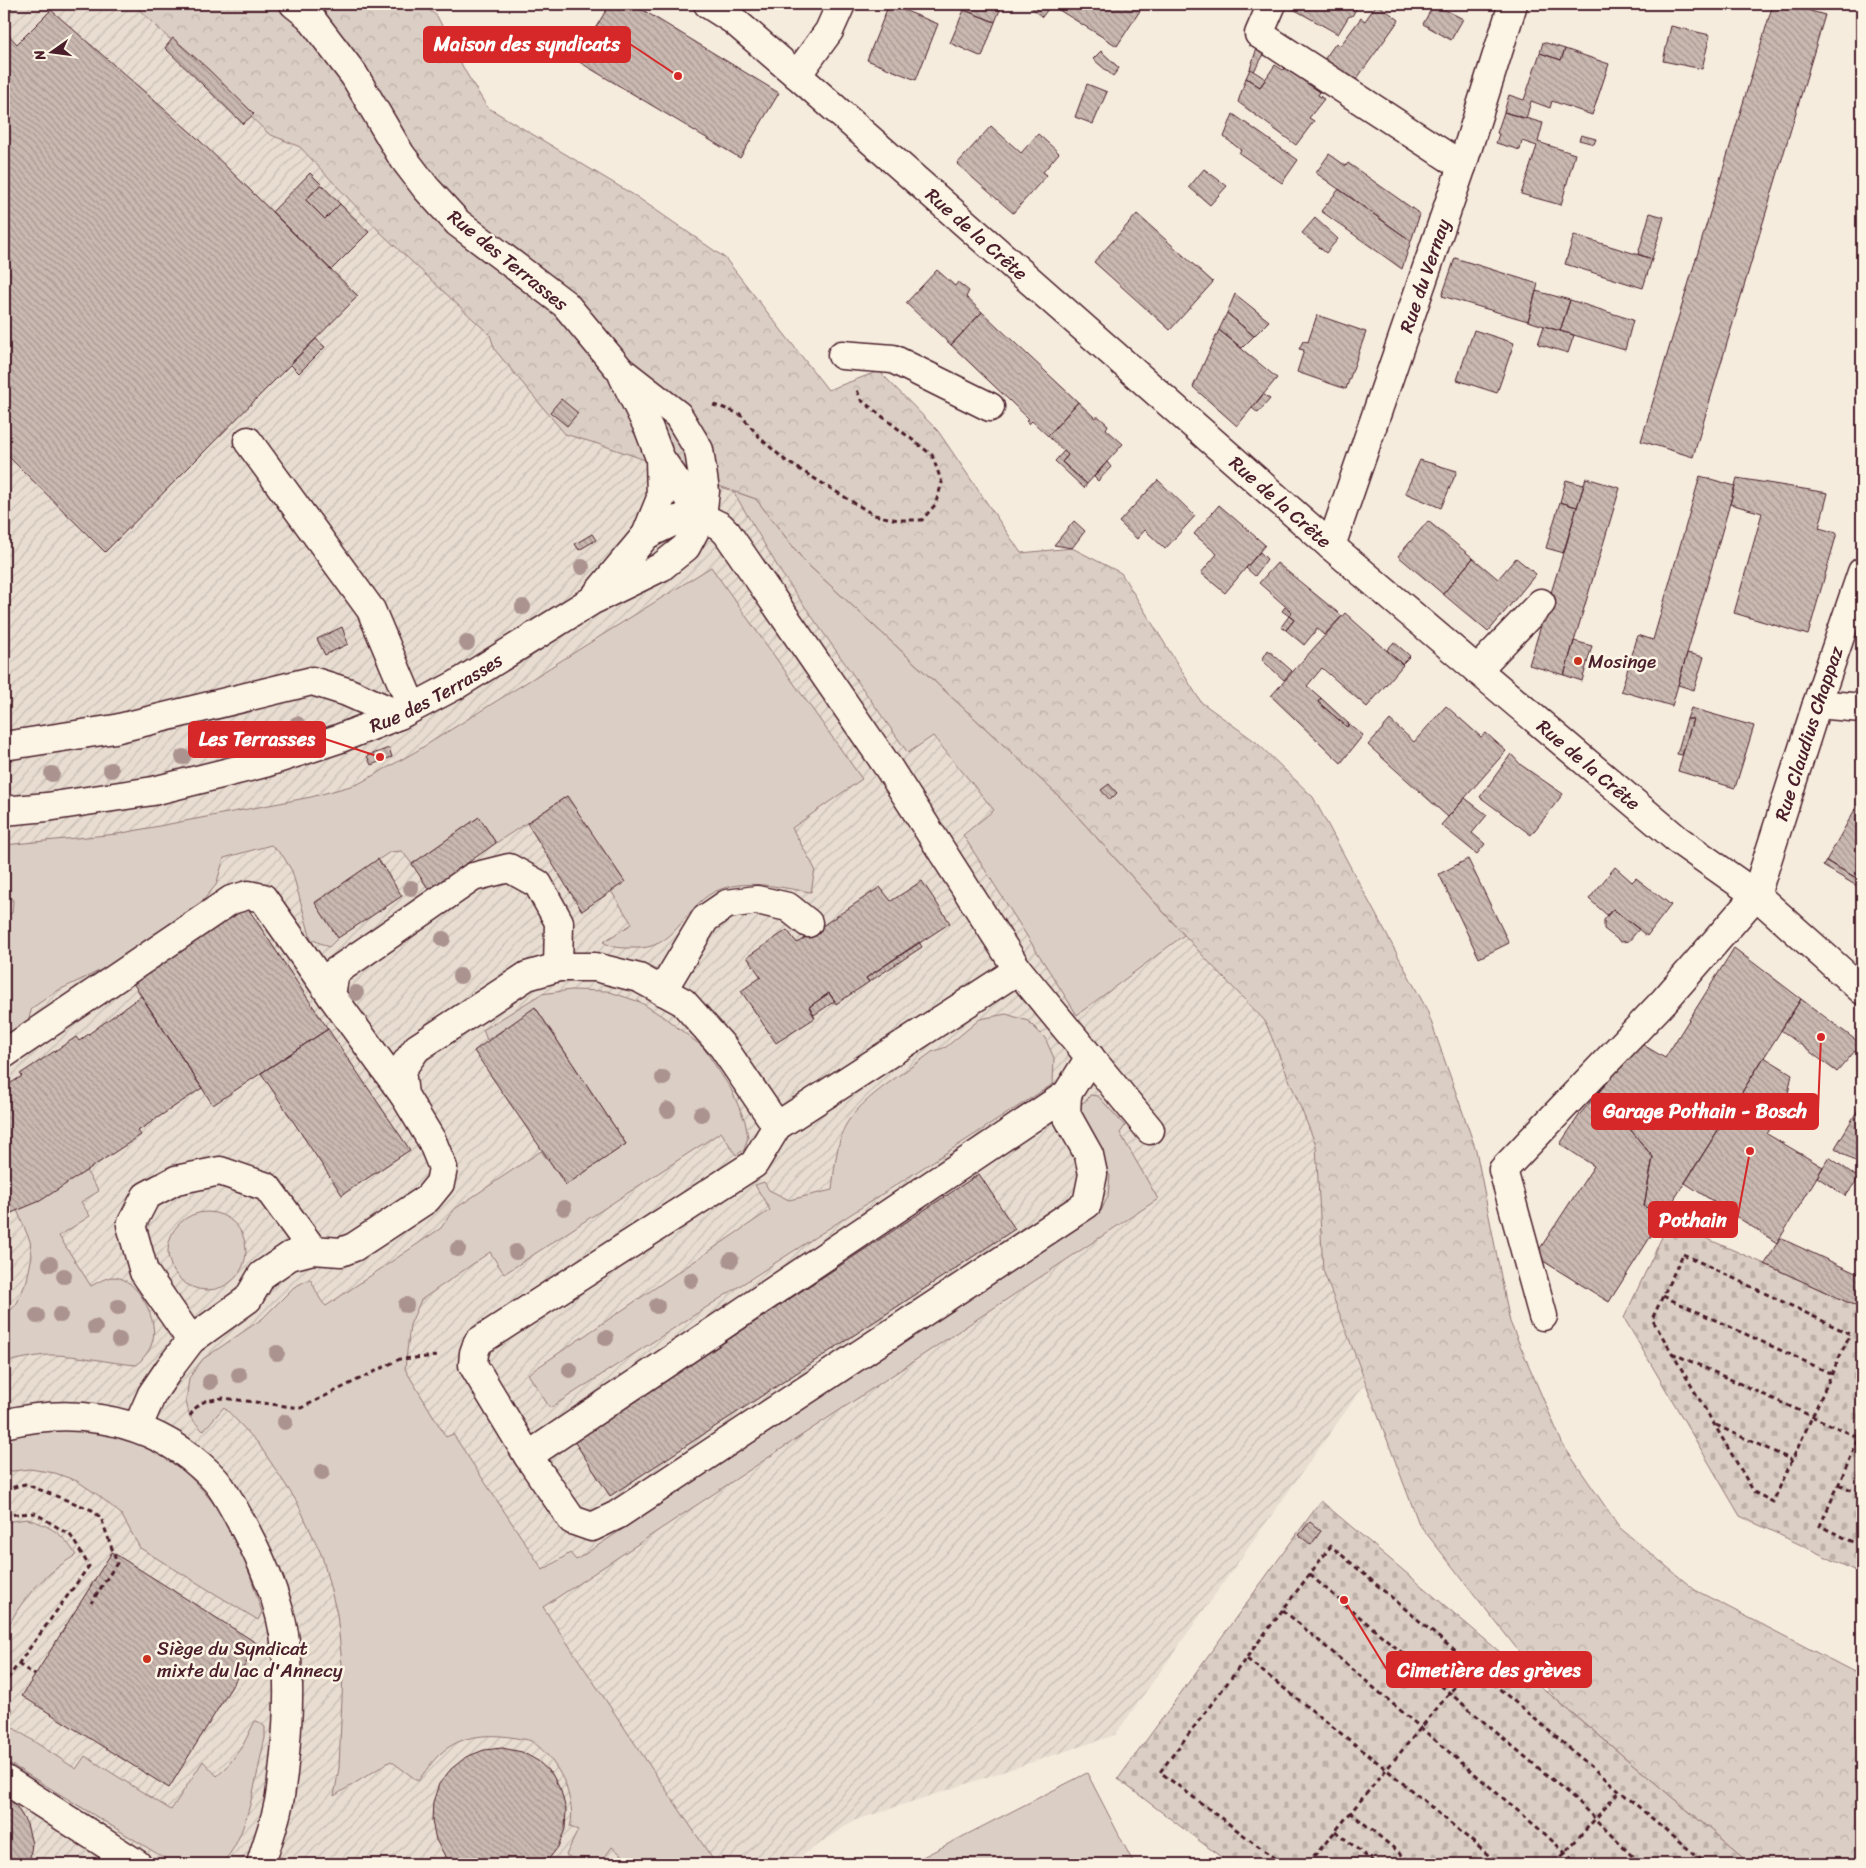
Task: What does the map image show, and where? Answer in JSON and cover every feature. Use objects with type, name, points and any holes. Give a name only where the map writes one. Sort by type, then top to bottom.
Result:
[{"type":"street","name":"Rue des Terrasses","points":[[4,811],[152,791],[265,764],[338,739],[406,711],[456,685],[591,601],[661,567],[686,547],[702,517],[705,491],[699,450],[678,414],[620,370],[565,304],[458,223],[426,188],[402,155],[354,75],[309,16],[294,4]]},
{"type":"street","name":"Rue de la Crête","points":[[708,4],[733,20],[797,75],[874,145],[1331,546],[1678,840],[1756,895],[1862,990]]},
{"type":"street","points":[[797,75],[829,31],[841,4]]},
{"type":"street","points":[[1272,4],[1258,34],[1462,166]]},
{"type":"street","name":"Rue du Vernay","points":[[1331,546],[1462,166],[1513,4]]},
{"type":"street","points":[[842,355],[893,359],[990,407]]},
{"type":"street","name":"Rue des Terrasses","points":[[591,601],[646,535],[661,498],[660,458],[649,429],[620,370]]},
{"type":"street","points":[[4,746],[115,730],[312,681],[406,711],[397,668],[371,610],[248,441]]},
{"type":"street","points":[[660,458],[702,517],[720,526],[728,533],[888,767],[1018,970],[1150,1130]]},
{"type":"street","points":[[646,535],[677,520],[702,517]]},
{"type":"street","name":"Rue Claudius Chappaz","points":[[1756,895],[1817,704],[1862,572]]},
{"type":"street","points":[[1478,670],[1541,603]]},
{"type":"street","points":[[1817,704],[1862,708]]},
{"type":"street","points":[[331,995],[335,972],[473,877],[510,868],[538,884],[559,922],[558,967]]},
{"type":"street","points":[[4,1054],[231,900],[248,895],[264,898],[404,1096],[432,1141],[443,1168],[440,1183],[427,1200],[354,1247],[341,1252],[313,1250],[290,1256],[262,1275],[248,1299],[191,1340],[152,1394],[137,1428]]},
{"type":"street","points":[[1543,1316],[1502,1170],[1664,1000],[1756,895]]},
{"type":"street","points":[[662,991],[705,919],[727,904],[757,900],[788,907],[808,923]]},
{"type":"street","points":[[404,1096],[401,1070],[417,1048],[527,976],[558,967],[595,967],[638,978],[683,1002],[723,1047],[777,1126]]},
{"type":"street","points":[[1018,970],[777,1126],[754,1164],[478,1342],[473,1364],[528,1456],[572,1520],[592,1526],[617,1515],[1087,1204],[1093,1174],[1089,1155],[1066,1114],[1067,1094]]},
{"type":"street","points":[[528,1456],[1067,1094],[1090,1056]]},
{"type":"street","points":[[191,1340],[144,1272],[131,1225],[146,1196],[176,1180],[220,1171],[267,1186],[313,1250]]},
{"type":"street","points":[[4,1424],[27,1418],[86,1417],[122,1423],[152,1433],[172,1444],[199,1464],[219,1485],[238,1516],[255,1548],[273,1590],[284,1634],[288,1697],[286,1751],[278,1806],[260,1864]]},
{"type":"street","points":[[4,1779],[137,1864]]},
{"type":"path","points":[[678,414],[702,404],[721,406],[740,414],[761,439],[786,461],[874,515],[898,520],[922,520],[935,505],[942,483],[932,455],[861,400],[842,355]]},
{"type":"path","points":[[1683,1254],[1850,1334],[1773,1502],[1754,1492],[1670,1352],[1652,1319],[1683,1254]]},
{"type":"path","points":[[1663,1296],[1832,1374]]},
{"type":"path","points":[[1670,1352],[1861,1439]]},
{"type":"path","points":[[172,1444],[194,1410],[205,1401],[223,1398],[301,1408],[400,1359]]},
{"type":"path","points":[[1714,1424],[1792,1460]]},
{"type":"path","points":[[1862,1432],[1861,1439],[1820,1526],[1862,1546]]},
{"type":"path","points":[[4,1490],[25,1484],[92,1510],[101,1518],[117,1563],[91,1603]]},
{"type":"path","points":[[1839,1484],[1862,1495]]},
{"type":"path","points":[[4,1515],[35,1514],[71,1536],[89,1566],[6,1681],[4,1680]]},
{"type":"path","points":[[1282,1864],[1160,1772],[1331,1546],[1706,1864]]},
{"type":"path","points":[[1310,1575],[1574,1798],[1640,1864]]},
{"type":"path","points":[[1283,1610],[1422,1727],[1545,1834],[1576,1864]]},
{"type":"path","points":[[1247,1659],[1386,1769],[1500,1864]]},
{"type":"path","points":[[18,1664],[35,1675]]},
{"type":"path","points":[[1308,1864],[1472,1666]]},
{"type":"path","points":[[1555,1864],[1620,1791]]},
{"type":"path","points":[[1350,1812],[1414,1864]]},
{"type":"path","points":[[1335,1831],[1376,1864]]},
{"type":"shaded area","points":[[4,4],[133,4],[269,134],[300,147],[380,232],[490,335],[495,350],[565,434],[611,448],[733,491],[782,574],[908,752],[933,736],[995,811],[963,834],[1077,1014],[1184,935],[1265,1021],[1316,1145],[1323,1270],[1365,1384],[1115,1735],[853,1821],[790,1864],[4,1864]]},
{"type":"green space","points":[[133,4],[421,4],[437,16],[465,71],[487,107],[637,197],[725,258],[828,390],[879,371],[938,431],[1021,553],[1072,548],[1121,573],[1201,702],[1256,742],[1313,797],[1427,1010],[1476,1150],[1510,1322],[1563,1445],[1620,1528],[1695,1590],[1862,1676],[1862,1864],[1751,1864],[1557,1700],[1419,1524],[1323,1270],[1316,1145],[1265,1021],[1205,958],[1061,798],[805,562],[756,499],[611,448],[565,434],[495,350],[490,335],[380,232],[300,147],[269,134]]},
{"type":"green space","points":[[733,491],[756,499],[805,562],[1061,798],[1184,935],[1077,1015],[963,835],[994,810],[933,736],[908,753],[782,574]]},
{"type":"green space","points":[[711,567],[862,779],[792,828],[815,869],[811,892],[750,884],[726,888],[714,892],[703,899],[669,936],[659,943],[647,947],[632,948],[610,945],[603,942],[632,924],[611,891],[567,796],[496,843],[479,817],[412,864],[402,851],[390,852],[315,902],[338,938],[329,947],[311,939],[292,871],[283,856],[271,845],[224,858],[216,885],[197,908],[118,962],[57,991],[32,1008],[17,1056],[4,1064],[4,915],[12,913],[13,900],[4,893],[4,845],[117,834],[311,797],[358,784],[415,752]]},
{"type":"green space","points":[[571,990],[607,991],[640,1002],[665,1018],[703,1047],[731,1089],[745,1121],[748,1137],[744,1150],[736,1155],[721,1132],[504,1274],[490,1252],[421,1300],[410,1325],[405,1369],[446,1437],[453,1434],[543,1570],[570,1553],[576,1560],[1101,1211],[1108,1196],[1110,1176],[1083,1133],[1077,1119],[1082,1103],[1090,1095],[1098,1096],[1125,1126],[1120,1133],[1158,1199],[543,1607],[716,1864],[633,1864],[612,1847],[600,1864],[583,1864],[566,1855],[578,1830],[570,1827],[572,1812],[566,1786],[560,1773],[547,1755],[537,1745],[526,1739],[482,1736],[457,1743],[440,1754],[418,1781],[391,1761],[334,1796],[339,1768],[343,1674],[337,1614],[322,1556],[297,1502],[258,1443],[224,1407],[203,1431],[190,1417],[186,1402],[189,1378],[203,1359],[262,1319],[294,1287],[310,1279],[326,1306],[441,1228],[453,1210],[541,1151],[566,1185],[626,1144],[536,1008],[487,1040],[483,1030],[541,994]]},
{"type":"green space","points":[[1006,1014],[1028,1021],[1045,1038],[1054,1058],[1053,1084],[550,1408],[528,1374],[770,1210],[755,1185],[764,1182],[769,1190],[789,1200],[832,1190],[842,1133],[848,1121],[857,1110],[881,1088],[932,1052],[946,1047],[980,1019]]},
{"type":"green space","points":[[86,1171],[99,1191],[81,1202],[90,1216],[59,1236],[91,1286],[113,1277],[131,1284],[138,1292],[145,1302],[153,1324],[154,1334],[151,1346],[137,1365],[73,1356],[51,1355],[4,1362],[4,1318],[17,1303],[27,1280],[32,1256],[30,1241],[17,1210]]},
{"type":"green space","points":[[207,1212],[222,1215],[235,1223],[243,1236],[246,1251],[243,1266],[235,1279],[222,1287],[207,1290],[192,1287],[179,1279],[171,1266],[168,1251],[171,1236],[179,1223],[192,1215]]},
{"type":"green space","points":[[1669,1222],[1862,1309],[1862,1574],[1740,1516],[1624,1318]]},
{"type":"green space","points":[[60,1429],[104,1430],[128,1437],[162,1454],[191,1479],[217,1507],[233,1533],[247,1566],[262,1612],[258,1620],[140,1548],[121,1514],[77,1481],[55,1473],[30,1469],[4,1472],[4,1436]]},
{"type":"green space","points":[[1321,1501],[1751,1864],[1230,1864],[1118,1779]]},
{"type":"green space","points":[[27,1519],[56,1532],[76,1555],[53,1571],[33,1590],[17,1611],[4,1636],[4,1522]]},
{"type":"green space","points":[[4,1702],[13,1709],[6,1723],[76,1769],[85,1756],[171,1810],[203,1761],[217,1776],[227,1767],[243,1745],[255,1721],[259,1722],[265,1727],[265,1738],[250,1806],[237,1841],[229,1854],[220,1864],[174,1864],[4,1760]]},
{"type":"green space","points":[[1087,1773],[1134,1864],[909,1864]]},
{"type":"building","points":[[4,4],[16,4],[4,16]]},
{"type":"building","points":[[610,4],[633,4],[779,93],[740,158],[576,60]]},
{"type":"building","points":[[889,4],[938,24],[916,80],[867,60]]},
{"type":"building","points":[[963,4],[1002,5],[995,22],[962,9]]},
{"type":"building","points":[[1028,4],[1139,4],[1143,6],[1117,46],[1051,5],[1042,17]]},
{"type":"building","points":[[1289,4],[1359,4],[1338,34],[1288,6]]},
{"type":"building","points":[[1377,4],[1399,20],[1353,84],[1321,64],[1336,43],[1340,46],[1361,18],[1365,21]]},
{"type":"building","points":[[1434,4],[1463,19],[1451,40],[1423,24]]},
{"type":"building","points":[[1773,4],[1786,4],[1825,15],[1693,457],[1641,441]]},
{"type":"building","points":[[51,10],[195,136],[358,296],[105,552],[4,452],[4,30],[17,44]]},
{"type":"building","points":[[964,10],[995,22],[982,57],[950,43]]},
{"type":"building","points":[[1671,26],[1710,35],[1702,69],[1663,61]]},
{"type":"building","points":[[173,38],[254,114],[243,124],[165,48]]},
{"type":"building","points":[[1259,42],[1268,48],[1254,71],[1250,69]]},
{"type":"building","points":[[1543,42],[1565,49],[1561,60],[1540,53]]},
{"type":"building","points":[[1565,49],[1609,64],[1592,115],[1552,101],[1550,108],[1531,101],[1526,119],[1504,112],[1509,95],[1524,100],[1540,53],[1561,60]]},
{"type":"building","points":[[1101,51],[1119,68],[1113,76],[1093,59]]},
{"type":"building","points":[[1275,65],[1283,70],[1285,67],[1320,92],[1318,95],[1324,99],[1309,118],[1314,121],[1296,145],[1238,102],[1246,78],[1260,87]]},
{"type":"building","points":[[1250,69],[1266,79],[1260,87],[1246,78]]},
{"type":"building","points":[[1087,84],[1107,92],[1093,124],[1075,117]]},
{"type":"building","points":[[1504,112],[1543,123],[1538,142],[1575,154],[1561,205],[1521,194],[1537,146],[1522,141],[1520,150],[1496,143],[1499,134],[1497,133]]},
{"type":"building","points":[[1233,114],[1298,160],[1282,183],[1239,153],[1241,150],[1224,137]]},
{"type":"building","points":[[991,126],[1021,153],[1038,134],[1059,153],[1043,172],[1047,175],[1013,213],[957,164]]},
{"type":"building","points":[[1581,135],[1596,139],[1594,144],[1579,140]]},
{"type":"building","points":[[1329,154],[1346,166],[1348,163],[1420,214],[1411,241],[1316,173]]},
{"type":"building","points":[[1204,169],[1227,186],[1210,205],[1189,187]]},
{"type":"building","points":[[310,173],[321,184],[306,200],[325,219],[340,204],[369,232],[331,270],[272,212]]},
{"type":"building","points":[[321,184],[340,204],[325,219],[306,200]]},
{"type":"building","points":[[1339,189],[1411,241],[1402,269],[1321,211]]},
{"type":"building","points":[[1650,213],[1664,217],[1652,259],[1638,254]]},
{"type":"building","points":[[1137,214],[1213,282],[1170,330],[1094,262]]},
{"type":"building","points":[[1315,218],[1338,239],[1326,253],[1302,233]]},
{"type":"building","points":[[1574,235],[1652,259],[1643,288],[1565,264]]},
{"type":"building","points":[[1455,258],[1538,284],[1528,321],[1442,296]]},
{"type":"building","points":[[937,270],[955,286],[958,282],[969,291],[966,297],[982,312],[951,345],[906,303]]},
{"type":"building","points":[[1536,291],[1570,300],[1560,331],[1528,321]]},
{"type":"building","points":[[1235,294],[1269,321],[1254,336],[1227,313]]},
{"type":"building","points":[[1570,300],[1633,320],[1625,350],[1560,331]]},
{"type":"building","points":[[982,312],[1078,402],[1048,436],[1032,421],[1029,424],[1026,421],[1029,419],[951,345]]},
{"type":"building","points":[[1227,313],[1254,336],[1242,348],[1219,330]]},
{"type":"building","points":[[1317,315],[1366,332],[1346,389],[1297,372],[1304,350],[1299,349],[1303,341],[1308,342]]},
{"type":"building","points":[[1544,326],[1574,335],[1568,353],[1538,344]]},
{"type":"building","points":[[1219,330],[1277,378],[1237,426],[1193,387]]},
{"type":"building","points":[[1474,330],[1514,343],[1497,393],[1457,380]]},
{"type":"building","points":[[316,339],[325,347],[299,373],[290,364]]},
{"type":"building","points":[[1263,394],[1270,399],[1258,413],[1252,408]]},
{"type":"building","points":[[561,399],[578,413],[567,426],[550,412]]},
{"type":"building","points":[[1078,402],[1095,418],[1099,417],[1108,425],[1106,429],[1123,444],[1087,484],[1062,462],[1068,455],[1048,436]]},
{"type":"building","points":[[1064,451],[1068,455],[1062,462],[1087,484],[1084,488],[1055,461]]},
{"type":"building","points":[[1420,460],[1457,471],[1441,508],[1405,493]]},
{"type":"building","points":[[1107,462],[1111,467],[1098,481],[1094,477]]},
{"type":"building","points":[[1700,476],[1735,486],[1672,706],[1621,691],[1638,635],[1653,640]]},
{"type":"building","points":[[1586,478],[1620,488],[1564,675],[1529,665]]},
{"type":"building","points":[[1737,478],[1828,493],[1819,528],[1837,533],[1808,635],[1734,613],[1762,513],[1730,504]]},
{"type":"building","points":[[1158,480],[1195,516],[1165,549],[1145,530],[1137,539],[1119,522]]},
{"type":"building","points":[[1566,480],[1584,485],[1577,507],[1560,502]]},
{"type":"building","points":[[1560,502],[1577,507],[1564,553],[1546,548]]},
{"type":"building","points":[[1219,505],[1265,545],[1225,593],[1201,573],[1217,554],[1194,534]]},
{"type":"building","points":[[1074,521],[1085,531],[1072,548],[1054,545]]},
{"type":"building","points":[[1428,521],[1473,558],[1443,594],[1398,556]]},
{"type":"building","points":[[592,534],[596,540],[579,550],[575,544]]},
{"type":"building","points":[[1260,552],[1267,559],[1255,576],[1246,568]]},
{"type":"building","points":[[1473,558],[1498,579],[1516,558],[1536,574],[1488,632],[1443,594]]},
{"type":"building","points":[[1277,563],[1342,616],[1324,635],[1317,629],[1304,645],[1286,630],[1294,620],[1289,616],[1292,612],[1259,583]]},
{"type":"building","points":[[1285,607],[1292,612],[1289,616],[1282,611]]},
{"type":"building","points":[[1345,613],[1403,665],[1367,707],[1322,668],[1307,686],[1321,698],[1318,702],[1347,727],[1349,724],[1363,735],[1341,763],[1271,696]]},
{"type":"building","points":[[1289,616],[1294,620],[1286,630],[1281,627]]},
{"type":"building","points":[[342,627],[348,644],[325,655],[317,639]]},
{"type":"building","name":"Mosinge","points":[[1574,641],[1592,646],[1582,681],[1564,675]]},
{"type":"building","points":[[1394,642],[1410,656],[1402,664],[1387,650]]},
{"type":"building","points":[[1268,650],[1292,671],[1284,680],[1262,660]]},
{"type":"building","points":[[1687,653],[1704,657],[1694,690],[1678,685]]},
{"type":"building","points":[[1321,698],[1349,724],[1347,727],[1318,702]]},
{"type":"building","points":[[1446,706],[1481,737],[1486,733],[1506,751],[1448,817],[1368,745],[1390,720],[1414,742]]},
{"type":"building","points":[[1691,708],[1754,726],[1735,788],[1678,771],[1693,719],[1687,719]]},
{"type":"building","points":[[1687,719],[1693,719],[1682,755],[1677,754]]},
{"type":"building","points":[[389,748],[392,757],[371,765],[367,756]]},
{"type":"building","points":[[1511,754],[1521,765],[1563,794],[1531,835],[1480,797]]},
{"type":"building","points":[[1109,784],[1117,793],[1110,800],[1101,790]]},
{"type":"building","points":[[567,796],[625,882],[582,911],[527,823]]},
{"type":"building","points":[[1862,797],[1862,881],[1826,861]]},
{"type":"building","points":[[1465,798],[1487,815],[1472,833],[1485,844],[1477,854],[1441,825]]},
{"type":"building","points":[[479,817],[496,843],[429,890],[412,864]]},
{"type":"building","points":[[378,859],[402,896],[338,938],[315,903]]},
{"type":"building","points":[[1468,859],[1509,943],[1479,958],[1439,874]]},
{"type":"building","points":[[1826,861],[1862,881],[1862,889],[1823,866]]},
{"type":"building","points":[[1615,867],[1632,882],[1636,878],[1671,905],[1647,936],[1613,909],[1607,915],[1589,899]]},
{"type":"building","points":[[922,881],[950,923],[866,978],[869,982],[836,1004],[829,993],[809,1007],[815,1018],[776,1043],[741,991],[761,977],[747,957],[787,930],[797,943],[880,887],[891,901]]},
{"type":"building","points":[[247,907],[328,1029],[213,1105],[133,983]]},
{"type":"building","points":[[1613,909],[1639,929],[1629,941],[1621,942],[1604,929],[1604,920]]},
{"type":"building","points":[[919,942],[922,947],[869,982],[866,978]]},
{"type":"building","points":[[1734,948],[1801,999],[1663,1217],[1644,1206],[1653,1157],[1599,1092],[1640,1043],[1665,1058]]},
{"type":"building","points":[[829,993],[835,1001],[814,1015],[809,1007]]},
{"type":"building","points":[[141,996],[202,1088],[138,1131],[141,1135],[40,1201],[4,1216],[4,1084],[9,1080],[11,1083],[22,1076],[20,1074],[76,1037],[79,1041]]},
{"type":"building","points":[[1801,999],[1861,1044],[1837,1072],[1781,1030]]},
{"type":"building","points":[[535,1007],[626,1144],[566,1185],[474,1051]]},
{"type":"building","points":[[328,1029],[410,1150],[342,1195],[261,1073]]},
{"type":"building","points":[[1764,1057],[1792,1074],[1786,1104],[1767,1134],[1823,1167],[1777,1243],[1685,1183]]},
{"type":"building","points":[[1599,1092],[1653,1157],[1644,1206],[1663,1217],[1609,1302],[1535,1256],[1594,1166],[1560,1144],[1580,1114]]},
{"type":"building","points":[[1862,1103],[1862,1166],[1835,1148]]},
{"type":"building","points":[[1829,1157],[1859,1178],[1845,1196],[1817,1177]]},
{"type":"building","points":[[979,1174],[1015,1229],[610,1496],[574,1441]]},
{"type":"building","points":[[1780,1238],[1862,1276],[1862,1302],[1860,1308],[1765,1264]]},
{"type":"building","points":[[1310,1522],[1321,1531],[1311,1545],[1299,1535]]},
{"type":"building","name":"Siège du Syndicat mixte du lac d'Annecy","points":[[112,1552],[258,1644],[169,1788],[22,1696]]},
{"type":"building","points":[[502,1748],[522,1752],[538,1761],[552,1774],[561,1791],[566,1810],[565,1829],[558,1847],[545,1864],[453,1864],[445,1856],[436,1840],[432,1821],[433,1802],[439,1784],[451,1769],[466,1757],[484,1750]]},
{"type":"building","points":[[4,1794],[17,1807],[27,1824],[32,1844],[29,1864],[4,1864]]},
{"type":"place","name":"Maison des syndicats","points":[[678,76]]},
{"type":"place","name":"Mosinge","points":[[1578,661]]},
{"type":"place","name":"Les Terrasses","points":[[380,757]]},
{"type":"place","name":"Garage Pothain - Bosch","points":[[1821,1037]]},
{"type":"place","name":"Pothain","points":[[1750,1151]]},
{"type":"place","name":"Cimetière des grèves","points":[[1344,1600]]},
{"type":"place","name":"Siège du Syndicat mixte du lac d'Annecy","points":[[147,1659]]}]
